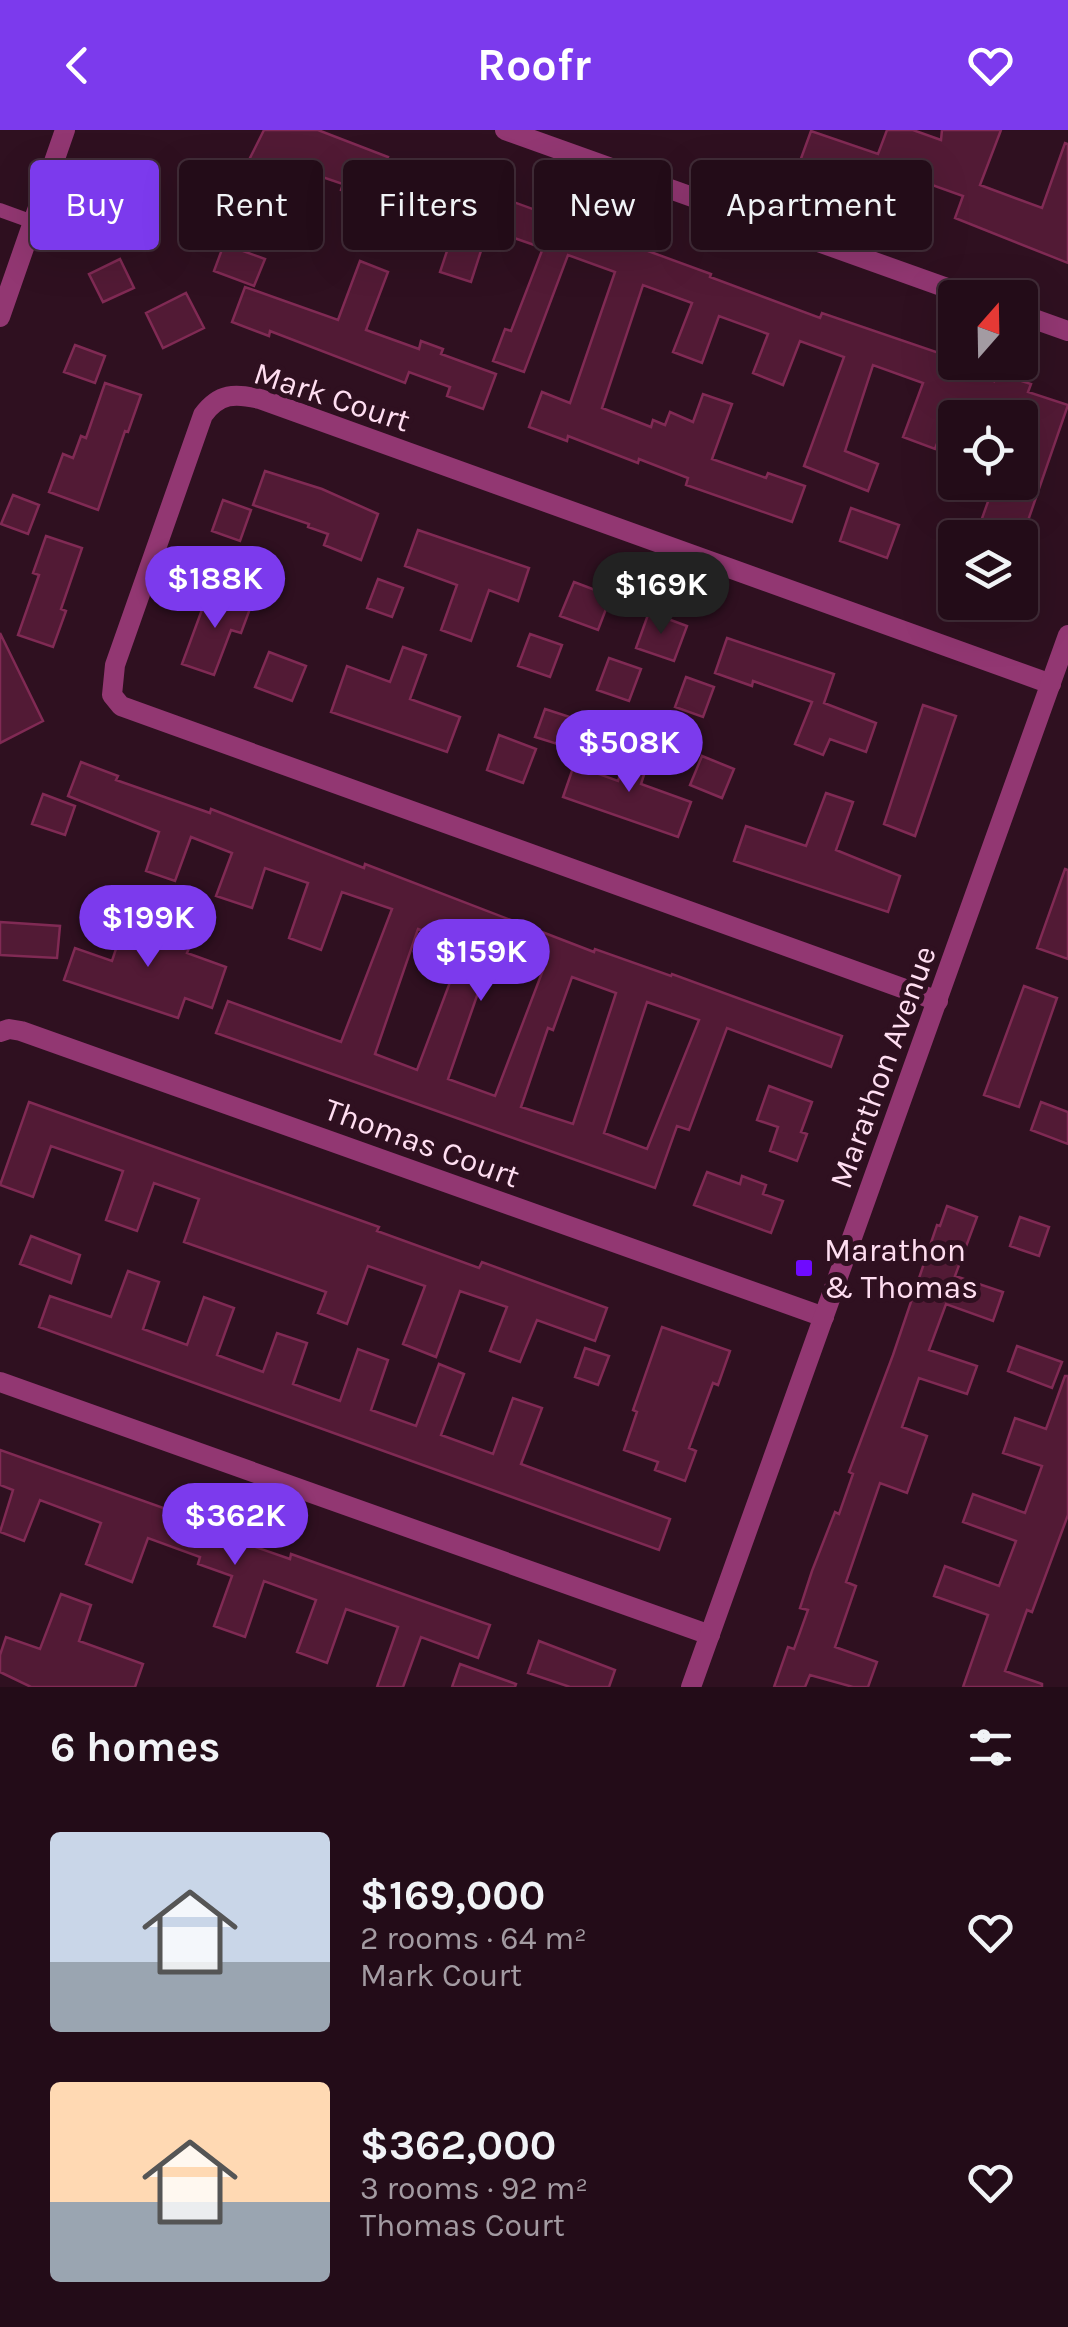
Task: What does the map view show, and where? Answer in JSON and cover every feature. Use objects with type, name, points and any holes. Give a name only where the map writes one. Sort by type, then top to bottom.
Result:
[{"type":"street","points":[[55,160],[65,130]]},
{"type":"street","points":[[505,130],[938,285]]},
{"type":"street","points":[[0,317],[30,231]]},
{"type":"street","points":[[1038,320],[1068,331]]},
{"type":"street","name":"Mark Court","points":[[938,1001],[121,706],[112,695],[115,664],[202,415],[212,402],[227,395],[260,400],[1051,684]]},
{"type":"street","name":"Marathon Avenue","points":[[691,1687],[1068,636]]},
{"type":"street","name":"Thomas Court","points":[[0,1032],[21,1031],[824,1317]]},
{"type":"street","points":[[0,1382],[710,1635]]},
{"type":"lane","points":[[0,210],[30,221]]},
{"type":"building","points":[[264,130],[318,130],[388,157],[343,160],[343,184],[323,177],[323,160],[249,160]]},
{"type":"building","points":[[887,130],[913,130],[941,140],[942,130],[1001,130],[980,185],[1042,208],[1065,143],[1068,144],[1068,263],[955,218],[963,196],[932,185],[932,160],[800,160],[811,131],[878,154]]},
{"type":"building","points":[[514,202],[534,209],[534,245],[514,238]]},
{"type":"building","points":[[222,250],[240,250],[265,259],[254,286],[214,271]]},
{"type":"building","points":[[447,250],[481,250],[471,282],[440,272]]},
{"type":"building","points":[[542,250],[645,250],[820,318],[822,313],[938,353],[938,380],[1018,380],[1031,384],[1028,392],[1068,405],[1038,492],[1038,400],[938,400],[935,449],[903,437],[923,383],[873,365],[845,451],[878,464],[868,491],[804,466],[844,357],[800,341],[783,385],[753,373],[768,334],[719,316],[702,363],[673,352],[692,303],[643,285],[602,408],[651,427],[653,420],[665,425],[670,412],[693,422],[703,394],[732,404],[712,459],[766,478],[768,473],[805,486],[792,522],[686,485],[688,478],[639,459],[638,463],[568,436],[567,441],[529,427],[542,392],[570,403],[615,272],[568,255],[524,372],[493,361],[505,329],[511,331]]},
{"type":"building","points":[[120,259],[134,288],[103,302],[89,274]]},
{"type":"building","points":[[360,261],[388,272],[366,330],[419,349],[421,341],[443,349],[441,354],[496,374],[483,409],[447,396],[450,387],[409,372],[405,383],[270,331],[269,336],[232,322],[245,287],[338,320]]},
{"type":"building","points":[[186,293],[204,328],[163,348],[146,313]]},
{"type":"building","points":[[75,345],[105,356],[95,383],[64,372]]},
{"type":"building","points":[[105,383],[141,395],[98,510],[49,492],[63,454],[73,458],[81,436],[86,438]]},
{"type":"building","points":[[265,471],[322,489],[378,514],[361,560],[324,545],[328,534],[308,527],[309,524],[253,505]]},
{"type":"building","points":[[13,495],[39,505],[28,534],[1,524]]},
{"type":"building","points":[[223,500],[251,510],[240,541],[212,531]]},
{"type":"building","points":[[989,500],[1035,500],[1028,520],[981,520]]},
{"type":"building","points":[[851,508],[899,525],[887,558],[840,541]]},
{"type":"building","points":[[418,530],[529,568],[518,601],[489,590],[471,641],[441,630],[457,585],[405,566]]},
{"type":"building","points":[[46,536],[82,548],[61,609],[66,611],[53,647],[18,635],[39,575],[33,573]]},
{"type":"building","points":[[378,579],[403,588],[392,617],[367,608]]},
{"type":"building","points":[[574,582],[611,596],[598,630],[560,616]]},
{"type":"building","points":[[210,588],[251,606],[241,633],[231,630],[214,675],[182,664]]},
{"type":"building","points":[[649,612],[687,626],[674,661],[636,648]]},
{"type":"building","points":[[0,633],[43,721],[0,743]]},
{"type":"building","points":[[530,634],[562,645],[550,677],[518,666]]},
{"type":"building","points":[[727,638],[834,674],[824,703],[876,723],[866,752],[830,739],[823,755],[795,744],[812,702],[753,681],[752,686],[715,673]]},
{"type":"building","points":[[403,647],[426,655],[410,699],[460,717],[447,752],[331,712],[347,666],[390,682]]},
{"type":"building","points":[[269,652],[306,666],[292,701],[255,687]]},
{"type":"building","points":[[609,658],[641,669],[629,701],[597,690]]},
{"type":"building","points":[[686,677],[714,687],[703,717],[675,707]]},
{"type":"building","points":[[923,705],[956,716],[915,836],[884,824]]},
{"type":"building","points":[[545,709],[576,719],[567,747],[535,737]]},
{"type":"building","points":[[499,735],[536,749],[523,783],[487,770]]},
{"type":"building","points":[[630,745],[651,753],[641,784],[691,802],[678,837],[563,797],[574,765],[618,781]]},
{"type":"building","points":[[702,756],[734,769],[722,798],[690,785]]},
{"type":"building","points":[[81,762],[118,776],[116,780],[210,813],[211,809],[594,952],[595,949],[672,974],[842,1036],[831,1067],[727,1028],[689,1130],[677,1126],[655,1188],[216,1033],[228,1001],[341,1042],[392,909],[342,892],[321,950],[289,938],[308,883],[265,868],[252,908],[216,896],[232,853],[191,837],[175,881],[146,871],[159,832],[68,796]],"holes":[[[418,929],[464,945],[417,1070],[375,1054]],[[496,953],[543,970],[495,1096],[448,1079],[479,990],[482,992]],[[572,977],[616,993],[573,1124],[521,1107],[548,1028],[553,1030]],[[647,1002],[699,1020],[647,1149],[604,1133]]]},
{"type":"building","points":[[826,793],[853,802],[836,850],[900,876],[888,912],[734,861],[746,826],[806,846]]},
{"type":"building","points":[[43,794],[75,806],[65,835],[32,824]]},
{"type":"building","points":[[1065,869],[1068,870],[1068,959],[1037,948]]},
{"type":"building","points":[[130,907],[159,917],[153,936],[189,948],[187,953],[226,967],[212,1008],[185,998],[178,1018],[64,980],[75,948],[112,961]]},
{"type":"building","points":[[0,922],[60,926],[57,958],[0,955]]},
{"type":"building","points":[[1024,986],[1057,998],[1019,1107],[984,1095]]},
{"type":"building","points":[[769,1086],[812,1102],[801,1132],[807,1134],[797,1161],[770,1151],[778,1127],[757,1120]]},
{"type":"building","points":[[29,1102],[379,1227],[377,1231],[479,1268],[482,1262],[607,1308],[595,1341],[537,1320],[520,1362],[490,1351],[507,1307],[460,1291],[436,1357],[403,1344],[425,1286],[368,1266],[347,1324],[318,1313],[326,1292],[184,1242],[199,1199],[154,1183],[137,1231],[106,1220],[123,1171],[51,1146],[33,1197],[0,1185]]},
{"type":"building","points":[[1041,1102],[1068,1112],[1068,1144],[1031,1130]]},
{"type":"building","points":[[707,1172],[740,1184],[742,1176],[766,1185],[763,1194],[783,1201],[771,1233],[694,1205]]},
{"type":"building","points":[[947,1206],[977,1217],[955,1276],[1003,1292],[993,1321],[946,1304],[929,1350],[977,1366],[967,1394],[919,1378],[902,1427],[927,1436],[907,1493],[880,1483],[846,1582],[856,1586],[835,1647],[877,1662],[868,1687],[853,1687],[810,1675],[805,1687],[774,1687],[788,1647],[794,1649],[808,1610],[800,1608],[812,1571],[835,1512],[839,1514],[853,1474],[849,1472]]},
{"type":"building","points":[[1020,1217],[1049,1227],[1039,1256],[1010,1246]]},
{"type":"building","points":[[31,1236],[80,1255],[71,1283],[20,1264]]},
{"type":"building","points":[[128,1271],[159,1282],[143,1329],[187,1345],[204,1297],[234,1308],[217,1355],[263,1372],[277,1333],[307,1343],[293,1384],[340,1401],[358,1349],[388,1360],[371,1410],[416,1426],[439,1364],[464,1374],[441,1435],[493,1454],[513,1398],[542,1408],[521,1464],[670,1519],[659,1550],[39,1327],[50,1296],[111,1317]]},
{"type":"building","points":[[662,1327],[730,1351],[718,1385],[713,1383],[689,1448],[696,1451],[685,1481],[655,1470],[658,1462],[624,1450],[637,1412],[633,1410]]},
{"type":"building","points":[[1017,1346],[1062,1362],[1052,1388],[1008,1371]]},
{"type":"building","points":[[585,1348],[609,1356],[598,1385],[575,1377]]},
{"type":"building","points":[[1065,1376],[1068,1515],[1005,1671],[1042,1687],[963,1687],[988,1615],[934,1596],[945,1566],[999,1586],[1016,1541],[963,1522],[973,1494],[1025,1513],[1042,1466],[1003,1453],[1015,1418],[1046,1429]]},
{"type":"building","points":[[0,1450],[200,1521],[198,1527],[290,1559],[291,1554],[490,1625],[478,1658],[421,1637],[403,1687],[377,1687],[398,1627],[346,1609],[327,1663],[297,1652],[316,1600],[264,1581],[245,1637],[214,1626],[232,1576],[198,1564],[200,1557],[148,1538],[132,1582],[86,1564],[101,1523],[40,1500],[24,1541],[0,1532],[13,1490],[0,1485]]},
{"type":"building","points":[[61,1594],[91,1605],[79,1641],[143,1664],[135,1687],[31,1687],[0,1672],[6,1637],[40,1649]]},
{"type":"building","points":[[539,1641],[615,1670],[609,1687],[570,1687],[528,1673]]},
{"type":"building","points":[[460,1664],[516,1684],[515,1687],[452,1687]]},
{"type":"place","name":"Marathon & Thomas","points":[[804,1268]]}]
